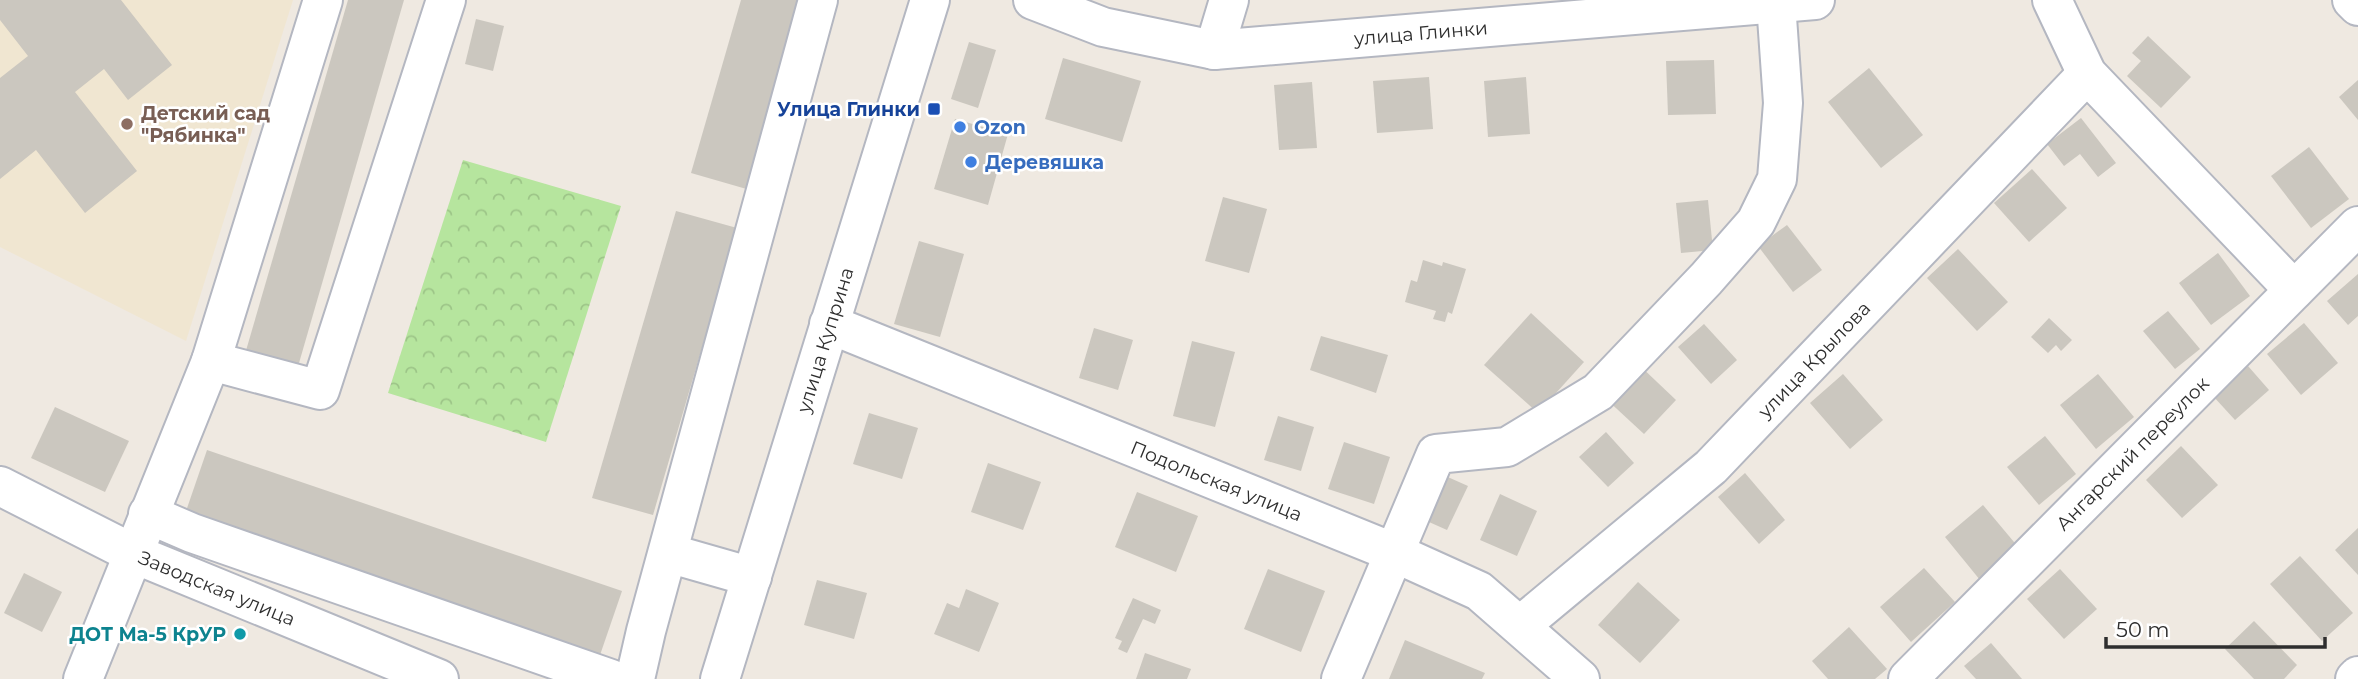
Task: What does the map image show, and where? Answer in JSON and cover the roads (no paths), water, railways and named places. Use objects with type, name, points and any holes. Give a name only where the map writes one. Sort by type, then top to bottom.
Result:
[{"type":"street","points":[[83,679],[211,361],[323,0]]},
{"type":"street","points":[[211,361],[320,390],[446,0]]},
{"type":"street","points":[[635,679],[818,0]]},
{"type":"street","name":"улица Куприна","points":[[720,679],[930,0]]},
{"type":"street","name":"улица Глинки","points":[[1033,0],[1103,27],[1214,50],[1815,0]]},
{"type":"street","points":[[1214,50],[1229,0]]},
{"type":"street","points":[[2052,0],[2087,74],[2294,290]]},
{"type":"street","points":[[2352,0],[2358,6]]},
{"type":"street","points":[[1341,679],[1436,454],[1507,447],[1598,392],[1706,279],[1756,222],[1777,178],[1783,103],[1776,3]]},
{"type":"street","name":"улица Крылова","points":[[1521,625],[1711,467],[2087,74]]},
{"type":"street","name":"Ангарский переулок","points":[[1908,679],[2358,226]]},
{"type":"street","name":"Подольская улица","points":[[830,324],[1395,553],[1479,591],[1580,679]]},
{"type":"street","name":"Заводская улица","points":[[0,486],[132,554],[439,679]]},
{"type":"street","points":[[148,514],[192,533],[611,679]]},
{"type":"street","points":[[668,553],[752,577]]},
{"type":"place","name":"Улица Глинки","points":[[934,109]]},
{"type":"place","name":"Детский сад \"Рябинка\"","points":[[127,124]]},
{"type":"place","name":"Ozon","points":[[960,127]]},
{"type":"place","name":"Деревяшка","points":[[971,162]]},
{"type":"place","name":"ДОТ Ма-5 КрУР","points":[[240,634]]}]
